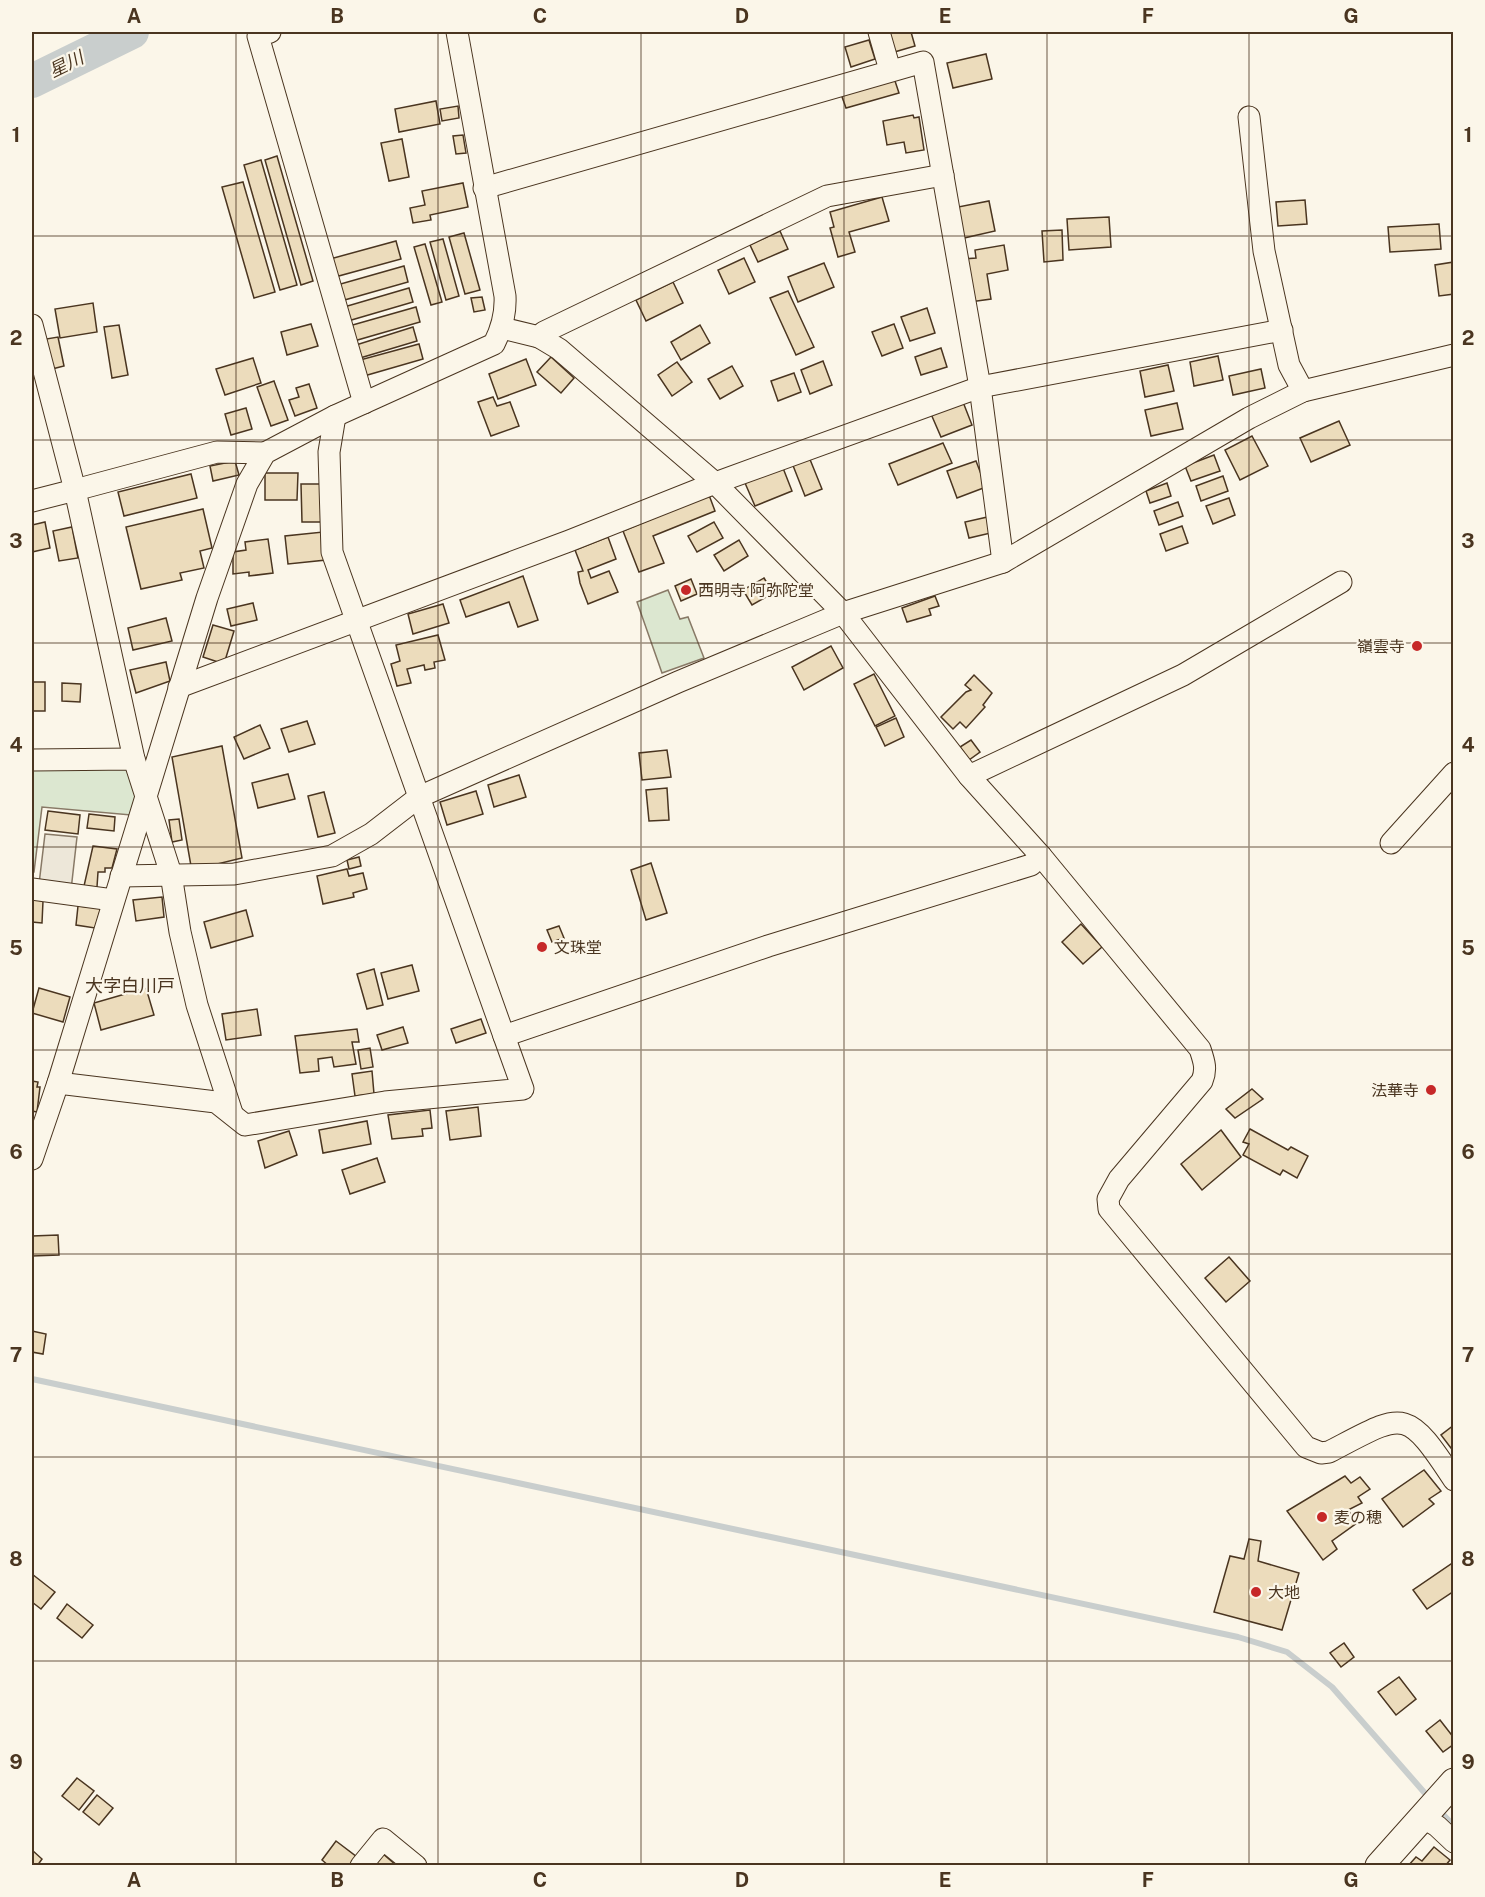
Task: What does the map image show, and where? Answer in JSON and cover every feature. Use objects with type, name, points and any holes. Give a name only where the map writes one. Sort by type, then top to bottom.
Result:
[{"type":"main road","points":[[1379,1866],[1437,1801]]},
{"type":"street","points":[[270,32],[258,36],[364,403]]},
{"type":"street","points":[[32,501],[218,452],[265,453],[335,416],[494,344],[502,328],[505,296],[457,32]]},
{"type":"street","points":[[879,32],[890,70]]},
{"type":"street","points":[[484,188],[923,62],[980,387],[1003,562]]},
{"type":"street","points":[[1249,117],[1264,251],[1289,365],[1303,391]]},
{"type":"street","points":[[539,337],[544,332],[684,262],[827,196],[943,175]]},
{"type":"street","points":[[32,325],[75,490],[134,759],[171,874],[180,932],[197,1005],[232,1113]]},
{"type":"street","points":[[502,328],[539,337],[559,349],[715,483],[843,613],[969,776],[1041,856],[1200,1049],[1205,1067],[1202,1081],[1119,1179],[1108,1199],[1109,1209],[1306,1447],[1321,1453],[1329,1452],[1384,1423],[1405,1424],[1423,1436],[1454,1480]]},
{"type":"street","points":[[179,687],[715,483],[980,387],[1282,330]]},
{"type":"street","points":[[121,876],[234,874],[332,856],[371,834],[419,797],[668,686],[843,613],[1003,562],[1249,418],[1303,391],[1454,355]]},
{"type":"street","points":[[58,1083],[216,1102],[245,1125],[385,1102],[523,1089],[332,552],[329,453],[335,416]]},
{"type":"street","points":[[32,1159],[58,1083],[207,598],[247,484],[265,453]]},
{"type":"street","points":[[969,776],[1183,675],[1341,582]]},
{"type":"street","points":[[32,760],[134,759]]},
{"type":"street","points":[[1391,843],[1454,773]]},
{"type":"street","points":[[504,1036],[768,946],[1031,865],[1041,856]]},
{"type":"street","points":[[32,889],[113,900]]},
{"type":"street","points":[[1437,1801],[1437,1826],[1454,1842]]},
{"type":"street","points":[[361,1866],[383,1839],[416,1866]]},
{"type":"green space","points":[[668,590],[680,619],[688,617],[704,658],[662,673],[637,602]]},
{"type":"green space","points":[[129,766],[140,797],[131,815],[42,807],[34,872],[32,872],[32,767]]},
{"type":"shaded area","points":[[45,834],[77,837],[71,890],[39,884]]},
{"type":"building","points":[[911,32],[915,46],[891,53],[885,35]]},
{"type":"building","points":[[869,40],[875,59],[851,67],[845,47]]},
{"type":"building","points":[[986,54],[992,79],[953,88],[947,63]]},
{"type":"building","points":[[894,78],[899,93],[846,108],[841,94]]},
{"type":"building","points":[[436,101],[440,124],[399,132],[395,109]]},
{"type":"building","points":[[458,106],[459,118],[442,121],[440,109]]},
{"type":"building","points":[[913,115],[914,118],[919,117],[924,150],[906,153],[904,142],[887,145],[883,121]]},
{"type":"building","points":[[463,135],[466,153],[456,154],[453,136]]},
{"type":"building","points":[[402,139],[409,177],[389,181],[381,143]]},
{"type":"building","points":[[277,156],[313,281],[301,285],[265,160]]},
{"type":"building","points":[[261,160],[297,285],[280,290],[244,165]]},
{"type":"building","points":[[243,182],[275,292],[254,298],[222,187]]},
{"type":"building","points":[[463,183],[468,207],[430,215],[431,220],[413,223],[410,208],[425,205],[422,191]]},
{"type":"building","points":[[882,197],[889,221],[849,232],[855,252],[838,257],[830,228],[834,227],[830,212]]},
{"type":"building","points":[[1305,200],[1307,224],[1278,226],[1276,202]]},
{"type":"building","points":[[989,201],[995,231],[964,238],[958,207]]},
{"type":"building","points":[[1109,217],[1111,247],[1069,250],[1067,219]]},
{"type":"building","points":[[1439,224],[1441,249],[1390,252],[1388,227]]},
{"type":"building","points":[[1062,230],[1063,260],[1044,262],[1042,231]]},
{"type":"building","points":[[780,231],[788,249],[758,262],[750,245]]},
{"type":"building","points":[[464,233],[480,290],[465,294],[449,237]]},
{"type":"building","points":[[443,239],[459,296],[446,300],[430,242]]},
{"type":"building","points":[[396,241],[401,259],[335,277],[330,259]]},
{"type":"building","points":[[425,244],[442,302],[431,305],[414,247]]},
{"type":"building","points":[[1004,245],[1008,270],[987,274],[991,299],[970,302],[963,259],[976,258],[975,250]]},
{"type":"building","points":[[744,258],[755,282],[729,294],[718,270]]},
{"type":"building","points":[[1454,262],[1454,294],[1439,296],[1435,265]]},
{"type":"building","points":[[824,263],[834,287],[798,302],[788,277]]},
{"type":"building","points":[[404,266],[408,282],[341,301],[337,285]]},
{"type":"building","points":[[673,282],[683,303],[646,321],[636,300]]},
{"type":"building","points":[[409,288],[413,302],[348,321],[344,307]]},
{"type":"building","points":[[788,291],[814,347],[796,355],[770,298]]},
{"type":"building","points":[[482,297],[485,310],[474,312],[471,298]]},
{"type":"building","points":[[93,303],[97,332],[60,338],[55,309]]},
{"type":"building","points":[[416,307],[420,322],[354,341],[349,326]]},
{"type":"building","points":[[927,308],[935,333],[910,341],[901,317]]},
{"type":"building","points":[[311,324],[318,346],[287,355],[281,332]]},
{"type":"building","points":[[894,324],[903,348],[882,356],[872,332]]},
{"type":"building","points":[[119,325],[128,375],[112,378],[104,327]]},
{"type":"building","points":[[700,325],[710,343],[681,360],[671,342]]},
{"type":"building","points":[[413,327],[417,341],[360,358],[356,345]]},
{"type":"building","points":[[58,337],[64,366],[52,369],[46,339]]},
{"type":"building","points":[[419,344],[423,359],[364,376],[360,360]]},
{"type":"building","points":[[941,348],[947,367],[921,375],[915,357]]},
{"type":"building","points":[[1218,356],[1223,380],[1194,386],[1190,362]]},
{"type":"building","points":[[551,357],[574,378],[561,393],[537,372]]},
{"type":"building","points":[[253,358],[261,383],[225,395],[216,369]]},
{"type":"building","points":[[526,359],[536,385],[498,399],[489,374]]},
{"type":"building","points":[[823,361],[832,385],[810,394],[801,370]]},
{"type":"building","points":[[677,362],[692,382],[672,396],[658,375]]},
{"type":"building","points":[[1168,365],[1174,391],[1145,397],[1140,371]]},
{"type":"building","points":[[732,366],[743,386],[720,399],[708,379]]},
{"type":"building","points":[[1261,369],[1265,388],[1233,395],[1229,376]]},
{"type":"building","points":[[794,373],[801,392],[778,401],[771,381]]},
{"type":"building","points":[[274,381],[288,420],[271,426],[257,387]]},
{"type":"building","points":[[309,384],[317,408],[295,416],[289,400],[299,397],[296,388]]},
{"type":"building","points":[[493,397],[497,406],[510,402],[519,426],[491,436],[478,402]]},
{"type":"building","points":[[963,402],[972,425],[941,437],[931,414]]},
{"type":"building","points":[[1177,403],[1183,429],[1151,436],[1145,410]]},
{"type":"building","points":[[246,408],[252,429],[231,435],[225,414]]},
{"type":"building","points":[[1339,421],[1350,445],[1311,462],[1300,438]]},
{"type":"building","points":[[1252,436],[1268,466],[1240,480],[1225,450]]},
{"type":"building","points":[[943,443],[952,463],[898,485],[889,464]]},
{"type":"building","points":[[1214,455],[1220,471],[1191,481],[1185,466]]},
{"type":"building","points":[[809,457],[822,489],[805,496],[792,463]]},
{"type":"building","points":[[235,461],[239,475],[213,481],[210,466]]},
{"type":"building","points":[[976,461],[986,487],[957,498],[947,471]]},
{"type":"building","points":[[783,468],[792,491],[755,506],[745,483]]},
{"type":"building","points":[[265,473],[298,473],[297,500],[265,500]]},
{"type":"building","points":[[191,474],[197,498],[124,516],[118,492]]},
{"type":"building","points":[[1223,476],[1228,491],[1201,501],[1196,486]]},
{"type":"building","points":[[1167,483],[1171,496],[1150,503],[1146,491]]},
{"type":"building","points":[[301,484],[323,484],[323,522],[302,522]]},
{"type":"building","points":[[709,495],[715,511],[653,536],[664,563],[639,572],[623,531]]},
{"type":"building","points":[[1229,498],[1235,515],[1213,524],[1206,506]]},
{"type":"building","points":[[1178,502],[1183,516],[1159,525],[1154,511]]},
{"type":"building","points":[[203,509],[212,548],[200,551],[204,568],[180,573],[182,580],[141,589],[126,527]]},
{"type":"building","points":[[992,516],[995,532],[969,538],[965,522]]},
{"type":"building","points":[[45,522],[50,548],[32,552],[32,525]]},
{"type":"building","points":[[714,522],[723,538],[697,552],[688,536]]},
{"type":"building","points":[[1182,526],[1188,543],[1166,551],[1160,534]]},
{"type":"building","points":[[72,527],[78,558],[59,561],[53,531]]},
{"type":"building","points":[[323,532],[326,560],[288,564],[285,536]]},
{"type":"building","points":[[608,537],[616,559],[588,570],[591,578],[609,571],[618,592],[588,604],[578,572],[583,571],[575,550]]},
{"type":"building","points":[[268,539],[273,573],[249,576],[249,572],[233,574],[233,552],[246,550],[245,542]]},
{"type":"building","points":[[739,540],[748,556],[724,571],[714,555]]},
{"type":"building","points":[[523,576],[538,620],[518,627],[509,602],[466,617],[460,600]]},
{"type":"building","points":[[764,578],[773,593],[752,605],[743,590]]},
{"type":"building","name":"西明寺 阿弥陀堂","points":[[691,579],[697,594],[681,601],[675,586]]},
{"type":"building","points":[[935,596],[939,606],[929,609],[931,615],[907,622],[902,608]]},
{"type":"building","points":[[253,603],[257,620],[231,626],[227,609]]},
{"type":"building","points":[[443,604],[449,623],[413,634],[408,614]]},
{"type":"building","points":[[166,618],[172,641],[133,650],[128,628]]},
{"type":"building","points":[[213,625],[234,631],[224,664],[203,657]]},
{"type":"building","points":[[438,635],[445,660],[434,662],[435,668],[425,670],[424,665],[407,669],[411,683],[397,686],[391,664],[400,661],[396,645]]},
{"type":"building","points":[[831,646],[843,668],[804,690],[792,667]]},
{"type":"building","points":[[166,662],[170,681],[136,693],[130,670]]},
{"type":"building","points":[[874,674],[895,716],[875,726],[854,684]]},
{"type":"building","points":[[974,675],[992,693],[983,705],[985,707],[966,728],[960,722],[953,729],[941,717],[966,692],[971,690],[965,685]]},
{"type":"building","points":[[32,682],[45,682],[45,711],[32,711]]},
{"type":"building","points":[[62,683],[81,684],[80,702],[62,701]]},
{"type":"building","points":[[896,718],[904,737],[885,746],[876,727]]},
{"type":"building","points":[[307,721],[315,744],[289,752],[281,729]]},
{"type":"building","points":[[260,725],[270,748],[244,759],[234,737]]},
{"type":"building","points":[[971,740],[980,752],[969,760],[960,747]]},
{"type":"building","points":[[222,746],[242,858],[205,867],[191,866],[172,757]]},
{"type":"building","points":[[667,750],[671,777],[642,780],[639,753]]},
{"type":"building","points":[[288,774],[295,799],[258,808],[252,783]]},
{"type":"building","points":[[519,775],[526,797],[494,807],[488,785]]},
{"type":"building","points":[[667,788],[669,820],[649,821],[646,790]]},
{"type":"building","points":[[476,791],[483,814],[447,825],[440,802]]},
{"type":"building","points":[[324,792],[335,833],[318,837],[308,796]]},
{"type":"building","points":[[48,811],[80,815],[78,834],[45,830]]},
{"type":"building","points":[[89,814],[115,817],[114,831],[87,828]]},
{"type":"building","points":[[179,819],[182,840],[172,842],[169,820]]},
{"type":"building","points":[[93,846],[117,849],[112,868],[105,868],[105,872],[98,872],[97,887],[84,886]]},
{"type":"building","points":[[359,857],[361,866],[349,869],[347,860]]},
{"type":"building","points":[[651,863],[667,913],[646,920],[631,870]]},
{"type":"building","points":[[347,869],[349,876],[363,873],[367,889],[353,893],[354,897],[323,904],[317,876]]},
{"type":"building","points":[[162,897],[164,917],[136,921],[133,900]]},
{"type":"building","points":[[32,899],[43,901],[42,923],[32,922]]},
{"type":"building","points":[[78,906],[101,908],[95,928],[76,925]]},
{"type":"building","points":[[246,910],[253,936],[211,948],[204,922]]},
{"type":"building","points":[[1081,924],[1102,947],[1083,964],[1062,942]]},
{"type":"building","points":[[559,926],[564,938],[552,942],[547,930]]},
{"type":"building","points":[[412,965],[419,991],[388,999],[381,973]]},
{"type":"building","points":[[374,969],[383,1005],[367,1009],[357,974]]},
{"type":"building","points":[[39,988],[70,997],[63,1022],[32,1013]]},
{"type":"building","points":[[146,988],[154,1015],[101,1030],[94,1003]]},
{"type":"building","points":[[257,1009],[261,1035],[226,1040],[222,1014]]},
{"type":"building","points":[[481,1019],[486,1033],[456,1043],[451,1029]]},
{"type":"building","points":[[403,1027],[408,1043],[382,1050],[377,1035]]},
{"type":"building","points":[[357,1029],[359,1042],[352,1042],[356,1064],[334,1067],[332,1057],[318,1059],[319,1071],[300,1073],[295,1036]]},
{"type":"building","points":[[370,1048],[373,1067],[361,1069],[358,1050]]},
{"type":"building","points":[[372,1071],[374,1094],[355,1096],[352,1074]]},
{"type":"building","points":[[32,1081],[38,1082],[37,1087],[40,1087],[37,1112],[32,1111]]},
{"type":"building","points":[[1252,1089],[1263,1099],[1235,1118],[1226,1109]]},
{"type":"building","points":[[478,1107],[481,1136],[450,1140],[446,1111]]},
{"type":"building","points":[[430,1110],[432,1128],[422,1129],[423,1136],[392,1139],[388,1115]]},
{"type":"building","points":[[367,1121],[371,1144],[323,1153],[319,1130]]},
{"type":"building","points":[[1250,1129],[1288,1150],[1291,1147],[1308,1156],[1297,1178],[1283,1170],[1280,1175],[1243,1155],[1249,1144],[1243,1142]]},
{"type":"building","points":[[1221,1130],[1241,1157],[1202,1190],[1181,1164]]},
{"type":"building","points":[[289,1131],[297,1155],[265,1168],[258,1141]]},
{"type":"building","points":[[377,1158],[385,1182],[350,1194],[342,1170]]},
{"type":"building","points":[[58,1235],[59,1255],[32,1256],[32,1236]]},
{"type":"building","points":[[1229,1257],[1250,1281],[1226,1302],[1205,1278]]},
{"type":"building","points":[[32,1331],[46,1334],[43,1354],[32,1352]]},
{"type":"building","points":[[1454,1425],[1454,1452],[1441,1435]]},
{"type":"building","points":[[1424,1470],[1441,1491],[1429,1499],[1434,1504],[1403,1527],[1382,1499]]},
{"type":"building","name":"麦の穂","points":[[1345,1476],[1351,1483],[1360,1477],[1370,1489],[1358,1497],[1362,1503],[1348,1510],[1357,1523],[1332,1541],[1337,1549],[1323,1560],[1287,1511]]},
{"type":"building","name":"大地","points":[[1249,1539],[1261,1541],[1258,1561],[1299,1573],[1282,1630],[1214,1612],[1230,1556],[1244,1559]]},
{"type":"building","points":[[1454,1562],[1454,1591],[1427,1609],[1413,1590]]},
{"type":"building","points":[[32,1574],[55,1592],[41,1609],[32,1602]]},
{"type":"building","points":[[67,1604],[93,1625],[82,1638],[57,1618]]},
{"type":"building","points":[[1344,1643],[1354,1657],[1341,1667],[1330,1653]]},
{"type":"building","points":[[1399,1677],[1416,1699],[1396,1715],[1378,1692]]},
{"type":"building","points":[[1440,1720],[1454,1738],[1454,1744],[1443,1752],[1426,1731]]},
{"type":"building","points":[[77,1778],[94,1791],[79,1810],[62,1796]]},
{"type":"building","points":[[97,1795],[113,1808],[99,1825],[83,1812]]},
{"type":"building","points":[[336,1841],[357,1857],[351,1866],[329,1866],[322,1860]]},
{"type":"building","points":[[1434,1847],[1450,1860],[1445,1866],[1408,1866],[1416,1857],[1422,1861]]},
{"type":"building","points":[[32,1850],[42,1859],[37,1866],[32,1866]]},
{"type":"building","points":[[382,1853],[397,1866],[372,1866]]},
{"type":"waterway","name":"星川","points":[[32,81],[132,32]]},
{"type":"waterway","points":[[32,1379],[1238,1637],[1287,1652],[1332,1687],[1430,1799]]},
{"type":"waterway","points":[[1438,1809],[1454,1826]]},
{"type":"place","name":"西明寺 阿弥陀堂","points":[[686,590]]},
{"type":"place","name":"嶺雲寺","points":[[1417,646]]},
{"type":"place","name":"文珠堂","points":[[542,947]]},
{"type":"place","name":"法華寺","points":[[1431,1090]]},
{"type":"place","name":"麦の穂","points":[[1322,1517]]},
{"type":"place","name":"大地","points":[[1256,1592]]},
{"type":"district","name":"大字白川戸","points":[[130,985]]}]
